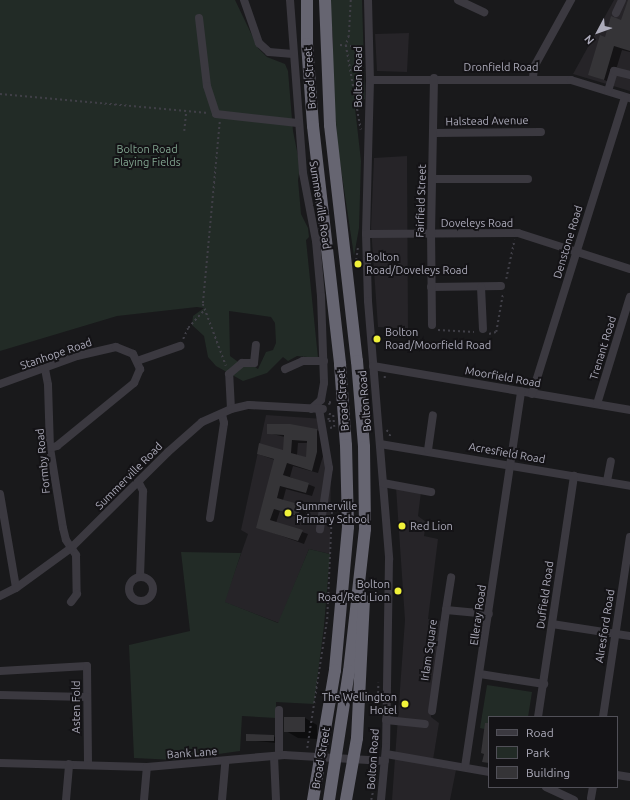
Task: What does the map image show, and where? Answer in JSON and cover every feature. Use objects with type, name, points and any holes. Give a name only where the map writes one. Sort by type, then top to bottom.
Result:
[{"type":"highway","name":"Broad Street","points":[[307,0],[307,44],[313,126],[340,364],[346,445],[348,527],[335,670],[317,782],[312,800]]},
{"type":"highway","name":"Broad Street","points":[[325,0],[330,125],[359,384],[364,447],[365,529],[349,671],[329,800]]},
{"type":"highway","points":[[346,800],[356,738],[363,655],[365,529]]},
{"type":"street","points":[[244,0],[260,43],[269,52],[293,54]]},
{"type":"street","name":"Summerville Road","points":[[0,596],[16,588],[72,548],[188,433],[202,422],[231,409],[249,405],[318,409],[318,404],[322,394],[324,361],[316,242],[303,173],[298,123],[290,0]]},
{"type":"street","name":"Bolton Road","points":[[368,0],[370,80],[366,234],[373,366],[389,559],[385,758],[381,800]]},
{"type":"street","points":[[458,0],[484,12]]},
{"type":"street","points":[[533,78],[534,67],[571,0]]},
{"type":"street","points":[[616,13],[622,0]]},
{"type":"street","points":[[199,18],[207,86],[218,114],[298,123]]},
{"type":"street","points":[[608,91],[614,71],[630,75]]},
{"type":"street","name":"Dronfield Road","points":[[370,80],[434,78],[533,78],[571,80],[627,97]]},
{"type":"street","name":"Fairfield Street","points":[[434,78],[431,287],[435,328]]},
{"type":"street","name":"Denstone Road","points":[[532,394],[576,251],[627,97]]},
{"type":"street","name":"Halstead Avenue","points":[[434,132],[541,132]]},
{"type":"street","points":[[432,179],[528,179]]},
{"type":"street","name":"Doveleys Road","points":[[366,234],[518,234],[630,269]]},
{"type":"street","points":[[431,287],[501,286]]},
{"type":"street","points":[[481,287],[482,329]]},
{"type":"street","name":"Trenant Road","points":[[596,404],[630,298]]},
{"type":"street","points":[[231,409],[230,374],[242,363],[254,363],[256,345]]},
{"type":"street","points":[[50,448],[57,446],[134,383],[140,369],[137,361],[180,346]]},
{"type":"street","name":"Stanhope Road","points":[[0,384],[45,369],[77,356],[116,347],[133,354],[137,361]]},
{"type":"street","points":[[286,369],[303,361],[324,361]]},
{"type":"street","name":"Moorfield Road","points":[[373,366],[630,410]]},
{"type":"street","name":"Formby Road","points":[[45,369],[48,385],[50,448],[63,528],[76,555],[78,589],[71,602]]},
{"type":"street","name":"Elleray Road","points":[[465,767],[522,392]]},
{"type":"street","points":[[318,409],[329,468],[320,529]]},
{"type":"street","points":[[210,518],[224,423],[222,414]]},
{"type":"street","points":[[428,450],[433,415]]},
{"type":"street","name":"Acresfield Road","points":[[380,444],[428,450],[510,466],[630,486]]},
{"type":"street","points":[[607,481],[611,461]]},
{"type":"street","name":"Duffield Road","points":[[538,716],[574,476]]},
{"type":"street","points":[[139,483],[143,491],[140,577]]},
{"type":"street","points":[[383,483],[431,492]]},
{"type":"street","points":[[0,494],[16,588]]},
{"type":"street","name":"Alresford Road","points":[[603,716],[630,538]]},
{"type":"street","points":[[446,610],[451,577]]},
{"type":"street","name":"Irlam Square","points":[[432,711],[446,610],[489,614]]},
{"type":"street","points":[[552,624],[630,636]]},
{"type":"street","name":"Asten Fold","points":[[0,671],[88,666],[88,764]]},
{"type":"street","points":[[480,674],[544,684]]},
{"type":"street","points":[[0,695],[87,697]]},
{"type":"street","points":[[276,800],[279,710]]},
{"type":"street","points":[[386,720],[425,724]]},
{"type":"street","name":"Bank Lane","points":[[0,763],[88,764],[147,767],[305,755],[363,759],[385,758],[465,767],[488,772]]},
{"type":"street","points":[[222,800],[225,762]]},
{"type":"street","points":[[66,800],[69,764]]},
{"type":"street","points":[[144,800],[147,767]]},
{"type":"street","points":[[618,775],[630,777]]},
{"type":"street","points":[[548,788],[574,800]]},
{"type":"street","points":[[591,798],[592,788]]},
{"type":"path","points":[[351,0],[349,36],[346,45],[357,118],[364,134]]},
{"type":"path","points":[[340,45],[366,48]]},
{"type":"path","points":[[0,94],[218,114],[203,304],[230,374]]},
{"type":"path","points":[[184,131],[186,111]]},
{"type":"path","points":[[180,346],[188,328],[205,308]]},
{"type":"path","points":[[435,328],[474,332]]},
{"type":"path","points":[[318,409],[328,429]]},
{"type":"path","points":[[330,428],[334,427],[333,419]]},
{"type":"path","points":[[387,430],[391,435]]},
{"type":"path","points":[[305,755],[327,619],[332,501]]},
{"type":"shaded area","points":[[614,0],[630,0],[630,91],[573,74]]},
{"type":"shaded area","points":[[409,33],[407,72],[377,71],[375,34]]},
{"type":"shaded area","points":[[407,156],[408,329],[378,327],[371,228],[374,158]]},
{"type":"shaded area","name":"Summerville Primary School","points":[[266,415],[324,419],[331,464],[330,554],[309,549],[279,623],[224,602],[248,534],[241,530]]},
{"type":"shaded area","points":[[396,487],[421,492],[418,516],[426,522],[424,536],[438,539],[428,619],[442,621],[431,717],[439,723],[432,766],[456,770],[450,800],[392,800],[405,620]]},
{"type":"green space","name":"Bolton Road Playing Fields","points":[[0,0],[235,0],[258,48],[267,57],[285,64],[288,71],[293,131],[300,166],[298,180],[301,214],[308,228],[309,237],[306,240],[318,358],[297,356],[288,361],[283,357],[267,373],[243,381],[216,366],[208,357],[204,336],[192,325],[193,316],[204,308],[197,307],[117,316],[0,351]],"holes":[[[229,311],[271,317],[275,323],[276,343],[273,350],[266,352],[258,369],[252,365],[245,367],[230,356]]]},
{"type":"green space","points":[[329,0],[362,0],[365,99],[356,102],[355,108],[361,161],[359,228],[354,256],[337,142],[336,120],[332,104],[333,37]]},
{"type":"green space","points":[[309,549],[330,554],[324,626],[314,704],[276,702],[276,718],[242,716],[240,751],[175,760],[134,758],[129,645],[190,631],[181,552],[241,553],[225,602],[278,623]]},
{"type":"green space","points":[[487,685],[532,692],[528,716],[488,716],[488,730],[480,728]]},
{"type":"building","points":[[628,0],[630,0],[630,51],[614,46],[604,80],[588,75],[600,35],[605,37],[611,16],[621,20]]},
{"type":"building","points":[[267,424],[290,424],[317,429],[317,452],[312,471],[287,463],[283,475],[309,483],[306,493],[280,486],[277,498],[302,505],[299,513],[297,516],[274,509],[270,520],[303,530],[298,541],[256,528],[274,459],[257,454],[259,443],[283,450],[284,435],[267,434]],"holes":[[[292,440],[307,441],[306,457],[291,453]]]},
{"type":"building","points":[[284,717],[305,717],[305,732],[284,732]]},
{"type":"building","points":[[485,723],[488,723],[488,763],[482,762],[484,754],[481,753]]},
{"type":"building","points":[[246,734],[274,735],[274,741],[246,741]]},
{"type":"place","name":"Bolton Road/Doveleys Road","points":[[358,264]]},
{"type":"place","name":"Bolton Road/Moorfield Road","points":[[377,339]]},
{"type":"place","name":"Summerville Primary School","points":[[288,513]]},
{"type":"place","name":"Red Lion","points":[[402,526]]},
{"type":"place","name":"Bolton Road/Red Lion","points":[[398,591]]},
{"type":"place","name":"The Wellington Hotel","points":[[405,704]]}]
